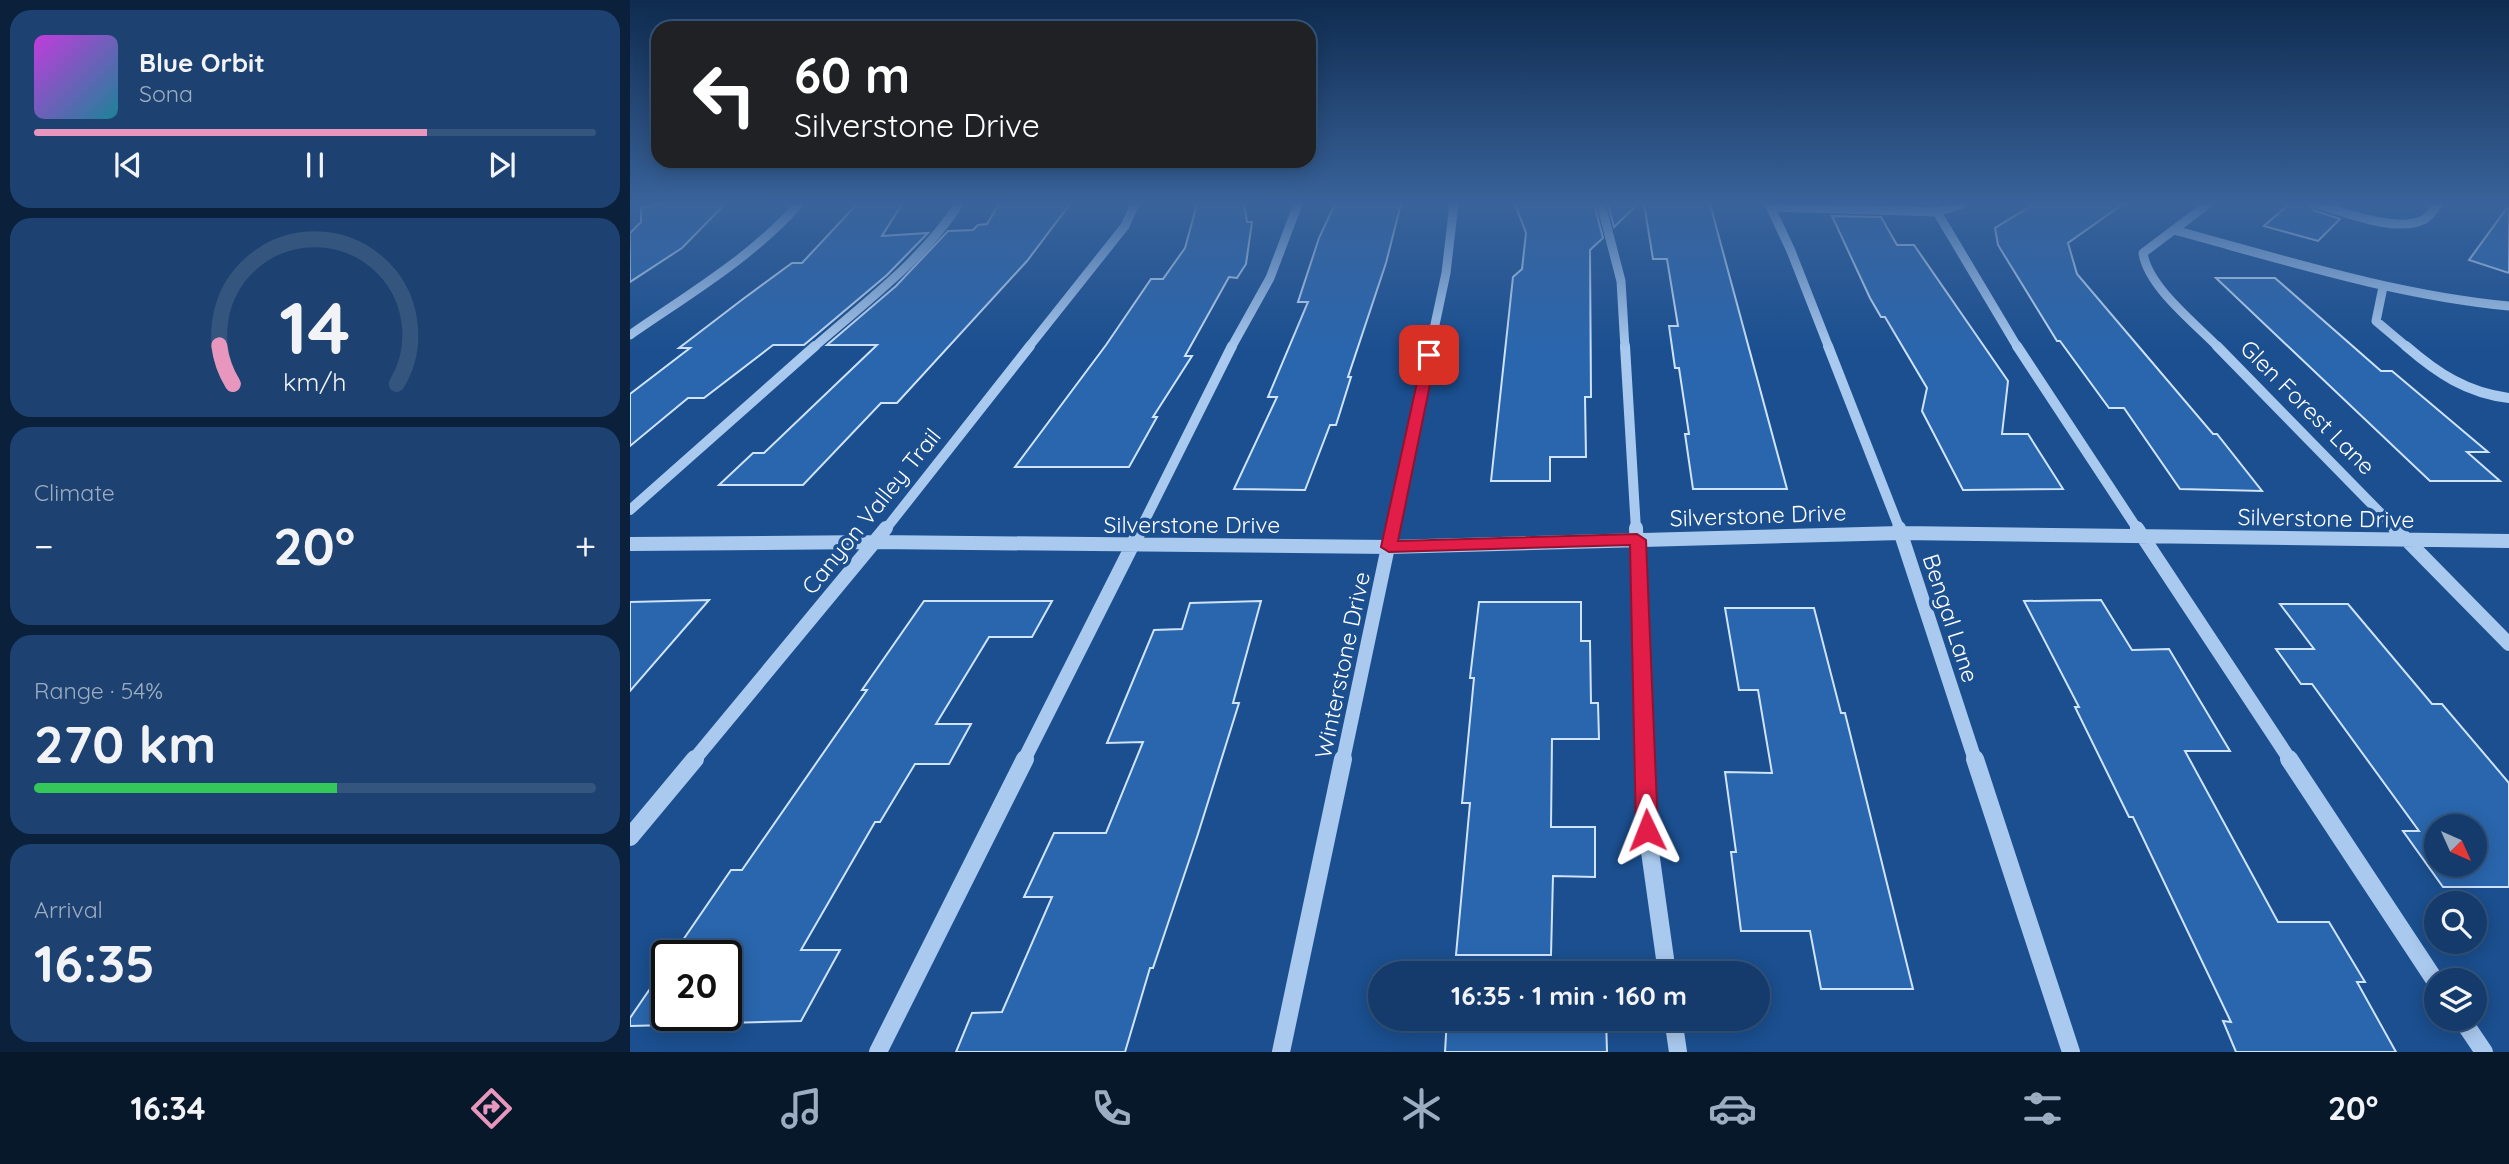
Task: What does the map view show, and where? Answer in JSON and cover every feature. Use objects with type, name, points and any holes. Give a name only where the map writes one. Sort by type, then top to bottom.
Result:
[{"type":"street","points":[[630,335],[745,253]]},
{"type":"street","points":[[630,510],[920,253]]},
{"type":"street","name":"Canyon Valley Trail","points":[[630,837],[875,542],[1104,253]]},
{"type":"street","points":[[878,1052],[1270,278],[1279,253]]},
{"type":"street","name":"Winterstone Drive","points":[[1282,1052],[1448,253]]},
{"type":"street","points":[[1614,253],[1621,281],[1637,540],[1647,830],[1665,961]]},
{"type":"street","name":"Bengal Lane","points":[[1792,253],[1900,533],[2071,1052]]},
{"type":"street","name":"Glen Forest Lane","points":[[2143,253],[2145,268],[2161,289],[2410,540],[2509,644]]},
{"type":"street","points":[[2259,253],[2383,287],[2457,301],[2509,306]]},
{"type":"street","points":[[2383,287],[2376,321],[2451,382],[2489,398],[2509,398]]},
{"type":"street","name":"Silverstone Drive","points":[[630,544],[875,542],[1389,547],[1900,533],[2509,541]]},
{"type":"street","points":[[1676,1031],[1678,1052]]},
{"type":"street","points":[[2470,1031],[2484,1052]]},
{"type":"lane","points":[[1961,253],[1994,311],[2427,968]]},
{"type":"building","points":[[630,253],[674,253],[630,282]]},
{"type":"building","points":[[811,253],[908,253],[887,275],[804,345],[773,345],[704,398],[688,398],[630,446],[630,394],[690,348],[679,348],[743,299],[792,263],[802,263]]},
{"type":"building","points":[[927,253],[1033,253],[897,403],[881,403],[803,485],[719,485],[753,453],[764,453],[877,345],[827,345],[896,286]]},
{"type":"building","points":[[1181,253],[1248,253],[1246,264],[1237,278],[1229,277],[1185,356],[1192,356],[1153,417],[1157,417],[1129,467],[1015,467],[1106,345],[1151,279],[1163,279]]},
{"type":"building","points":[[1314,253],[1389,253],[1348,377],[1351,377],[1336,425],[1330,425],[1305,490],[1234,489],[1277,397],[1268,397],[1308,302],[1298,302]]},
{"type":"building","points":[[1524,253],[1590,253],[1591,397],[1585,397],[1586,457],[1550,457],[1550,481],[1491,481],[1513,277],[1522,269]]},
{"type":"building","points":[[1652,253],[1723,253],[1787,489],[1693,489],[1685,434],[1689,434],[1679,368],[1675,368],[1669,326],[1678,326],[1667,259],[1653,259]]},
{"type":"building","points":[[1849,253],[1920,253],[2008,381],[2002,434],[2028,434],[2063,489],[1963,490],[1922,411],[1927,388],[1885,317],[1881,317]]},
{"type":"building","points":[[2003,253],[2071,253],[2077,274],[2213,434],[2217,434],[2262,491],[2180,489],[2124,408],[2109,408],[2060,341],[2057,341]]},
{"type":"building","points":[[2474,253],[2509,253],[2509,273],[2469,260]]},
{"type":"building","points":[[2216,278],[2275,278],[2381,371],[2392,371],[2488,452],[2467,452],[2500,481],[2430,481]]},
{"type":"building","points":[[709,600],[630,691],[630,602]]},
{"type":"building","points":[[2101,600],[2132,650],[2169,649],[2230,751],[2185,751],[2278,922],[2329,922],[2365,982],[2357,982],[2396,1052],[2236,1052],[2223,1021],[2231,1022],[2133,817],[2129,817],[2075,707],[2079,707],[2024,601]]},
{"type":"building","points":[[924,601],[1052,601],[1032,637],[989,637],[936,724],[971,724],[949,764],[915,764],[880,822],[875,822],[801,950],[840,950],[801,1021],[742,1023],[742,940],[683,940],[731,870],[742,870],[867,690],[862,690]]},
{"type":"building","points":[[1261,601],[1233,703],[1239,703],[1153,968],[1150,968],[1125,1052],[956,1052],[972,1013],[1002,1012],[1052,897],[1024,897],[1054,833],[1106,833],[1143,742],[1107,743],[1154,630],[1182,629],[1190,603]]},
{"type":"building","points":[[1479,602],[1581,602],[1581,641],[1590,641],[1591,703],[1598,703],[1599,739],[1552,739],[1551,827],[1595,827],[1595,877],[1553,876],[1551,955],[1456,955],[1470,803],[1462,803],[1474,678],[1470,678]]},
{"type":"building","points":[[2280,604],[2348,604],[2432,704],[2442,704],[2509,783],[2509,887],[2443,887],[2436,877],[2487,877],[2487,814],[2424,814],[2424,860],[2403,831],[2419,831],[2312,684],[2301,684],[2276,649],[2314,649]]},
{"type":"building","points":[[1725,608],[1814,608],[1841,713],[1845,713],[1913,989],[1821,989],[1810,931],[1741,931],[1731,852],[1736,852],[1725,772],[1772,773],[1758,690],[1739,690]]},
{"type":"building","points":[[651,987],[651,1025],[630,1026],[630,1018]]},
{"type":"building","points":[[1446,1031],[1606,1031],[1607,1052],[1445,1052]]},
{"type":"route","points":[[1429,355],[1389,547],[1637,540],[1647,830]]}]
